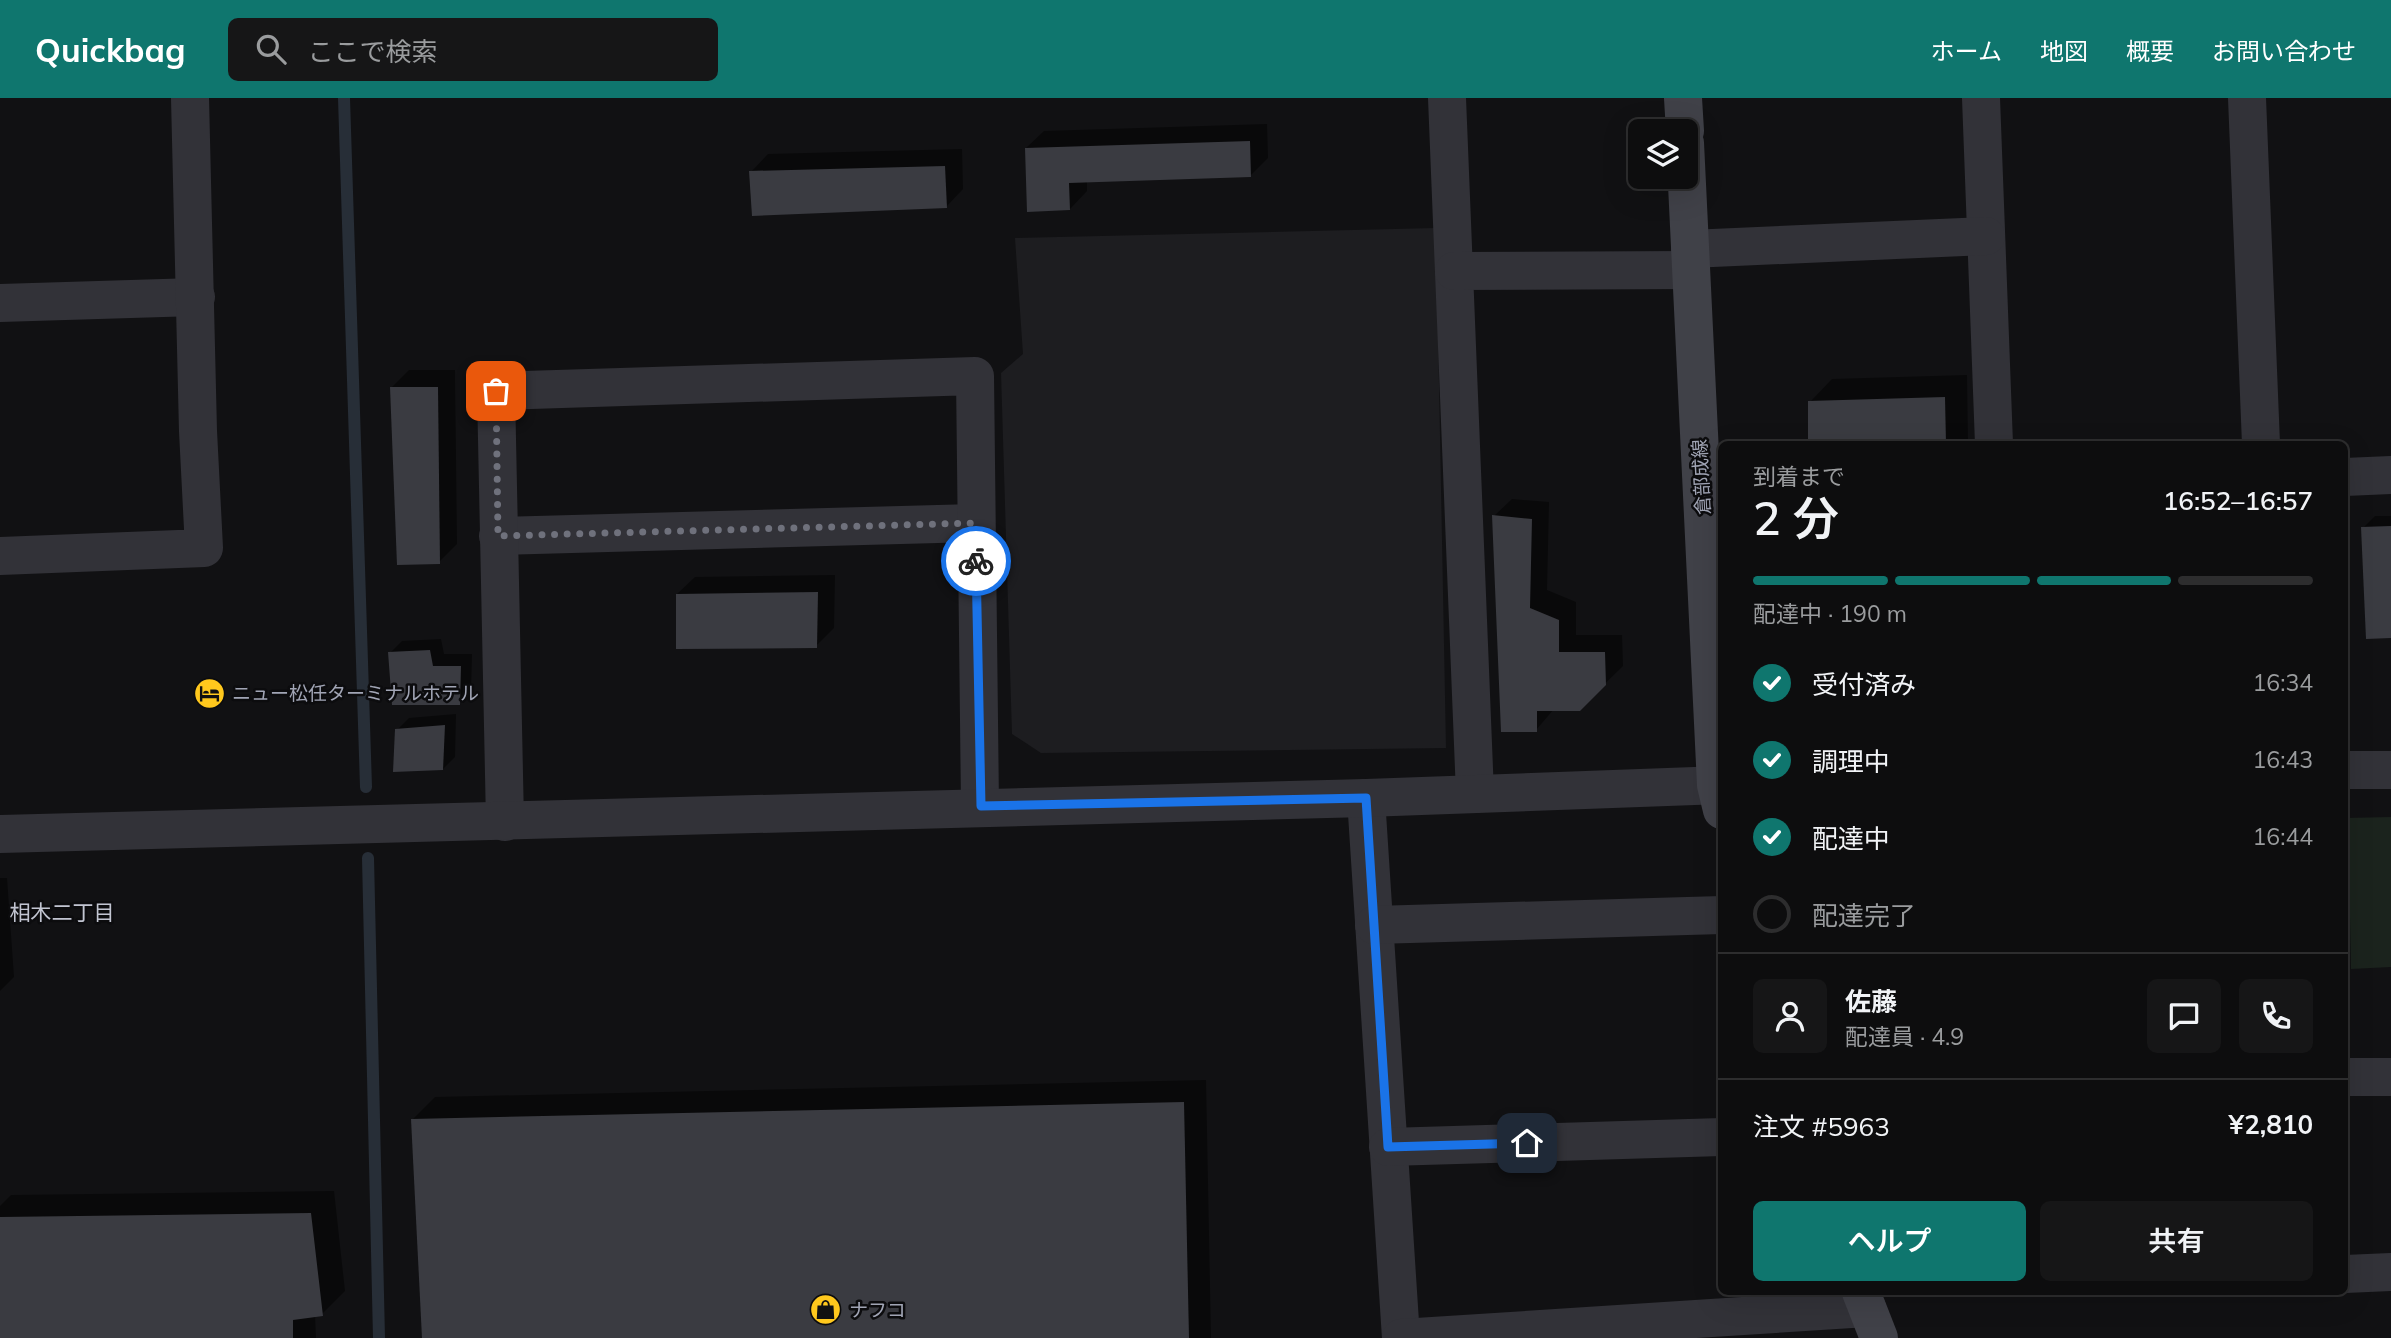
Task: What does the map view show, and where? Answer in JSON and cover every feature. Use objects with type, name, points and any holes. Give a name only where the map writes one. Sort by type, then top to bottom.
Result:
[{"type":"main road","points":[[1683,98],[1684,119]]},
{"type":"main road","name":"倉部成線","points":[[1687,189],[1718,756]]},
{"type":"street","points":[[0,556],[204,548],[190,98]]},
{"type":"street","points":[[1447,98],[1475,794]]},
{"type":"street","points":[[1981,98],[1994,441]]},
{"type":"street","points":[[2247,98],[2261,441]]},
{"type":"street","points":[[1454,271],[1691,260],[1986,236]]},
{"type":"street","points":[[0,303],[196,297]]},
{"type":"street","points":[[505,822],[496,391],[975,376],[981,806]]},
{"type":"street","points":[[2348,477],[2391,475]]},
{"type":"street","points":[[498,536],[975,523]]},
{"type":"street","points":[[2348,770],[2391,770]]},
{"type":"street","points":[[0,834],[1475,794],[1718,793]]},
{"type":"street","points":[[1366,798],[1401,1338],[1869,1313]]},
{"type":"street","points":[[1374,925],[1718,915]]},
{"type":"street","points":[[2348,1077],[2391,1076]]},
{"type":"street","points":[[1388,1147],[1718,1137]]},
{"type":"street","points":[[2348,1274],[2391,1272]]},
{"type":"shaded area","points":[[1436,228],[1446,748],[1041,753],[1012,734],[1001,373],[1023,354],[1015,238]]},
{"type":"shaded area","points":[[2391,817],[2391,967],[2351,969],[2348,818]]},
{"type":"building","points":[[1250,141],[1251,177],[1069,183],[1070,210],[1027,212],[1025,148]]},
{"type":"building","points":[[945,166],[947,208],[752,216],[749,171]]},
{"type":"building","points":[[390,387],[438,387],[440,564],[397,565]]},
{"type":"building","points":[[1945,397],[1946,441],[1808,441],[1808,401]]},
{"type":"building","points":[[1492,515],[1532,519],[1530,608],[1559,620],[1559,652],[1605,652],[1606,685],[1580,711],[1537,711],[1537,732],[1501,732]]},
{"type":"building","points":[[2391,526],[2391,638],[2366,639],[2361,527]]},
{"type":"building","points":[[818,592],[817,648],[676,649],[676,594]]},
{"type":"building","points":[[430,650],[433,666],[461,666],[460,705],[392,705],[388,652]]},
{"type":"building","points":[[445,725],[443,770],[393,772],[395,729]]},
{"type":"building","points":[[1184,1102],[1189,1338],[422,1338],[411,1119]]},
{"type":"building","points":[[311,1213],[323,1316],[293,1320],[293,1338],[0,1338],[0,1217]]},
{"type":"waterway","points":[[344,98],[366,787]]},
{"type":"waterway","points":[[368,858],[379,1338]]},
{"type":"way so far","points":[[496,391],[498,536],[975,523],[976,561]]},
{"type":"place","name":"ニュー松任ターミナルホテル","points":[[209,693]]},
{"type":"place","name":"ナフコ","points":[[826,1310]]},
{"type":"district","name":"相木二丁目","points":[[62,912]]},
{"type":"route","points":[[976,561],[981,806],[1366,798],[1388,1147],[1527,1143]]}]
